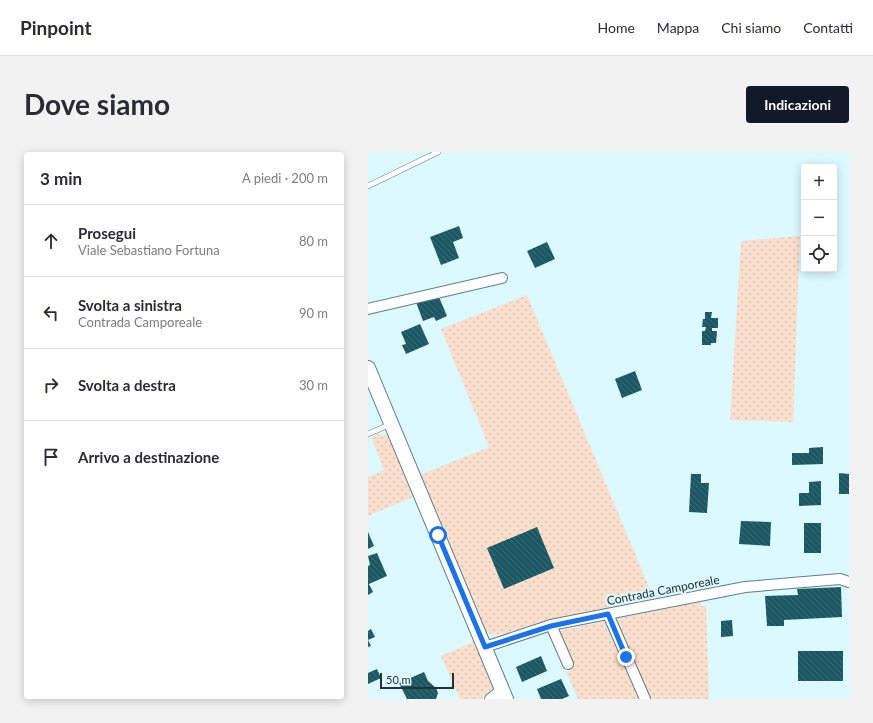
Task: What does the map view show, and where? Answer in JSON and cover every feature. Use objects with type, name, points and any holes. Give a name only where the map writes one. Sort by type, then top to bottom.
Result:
[{"type":"street","points":[[368,310],[502,278]]},
{"type":"street","points":[[368,368],[504,694],[490,699]]},
{"type":"street","name":"Contrada Camporeale","points":[[485,647],[551,626],[745,587],[840,579],[849,582]]},
{"type":"street","points":[[608,614],[644,699]]},
{"type":"street","points":[[551,626],[568,664]]},
{"type":"lane","points":[[368,186],[438,152]]},
{"type":"lane","points":[[368,434],[391,424]]},
{"type":"shaded area","points":[[800,236],[793,422],[730,420],[741,241]]},
{"type":"shaded area","points":[[527,295],[654,599],[557,619],[521,630],[502,634],[493,634],[486,633],[420,475],[489,447],[441,329]]},
{"type":"shaded area","points":[[377,434],[388,435],[390,438],[413,497],[368,516],[368,477],[384,470],[372,439]]},
{"type":"shaded area","points":[[701,602],[701,606],[706,606],[709,699],[648,699],[615,619]]},
{"type":"shaded area","points":[[607,621],[640,699],[578,699],[566,672],[573,668],[558,631]]},
{"type":"shaded area","points":[[475,641],[494,686],[481,699],[460,699],[441,656]]},
{"type":"building","points":[[459,226],[463,238],[453,242],[459,258],[441,265],[430,237]]},
{"type":"building","points":[[547,242],[555,259],[535,268],[527,251]]},
{"type":"building","points":[[439,297],[447,316],[436,321],[434,317],[423,321],[416,302]]},
{"type":"building","points":[[705,312],[712,312],[711,318],[718,318],[718,328],[712,328],[712,331],[717,331],[716,343],[711,343],[711,345],[702,345],[702,331],[705,331],[706,327],[702,327],[703,319],[705,319]]},
{"type":"building","points":[[420,324],[429,344],[406,354],[402,345],[406,344],[401,332]]},
{"type":"building","points":[[635,371],[642,390],[622,398],[615,379]]},
{"type":"building","points":[[823,447],[823,464],[792,465],[792,453],[809,453],[809,448]]},
{"type":"building","points":[[839,473],[849,474],[849,494],[839,494]]},
{"type":"building","points":[[691,474],[701,474],[701,483],[709,483],[707,513],[689,512]]},
{"type":"building","points":[[821,481],[821,505],[799,506],[799,493],[809,493],[809,482]]},
{"type":"building","points":[[741,521],[771,522],[770,546],[739,544]]},
{"type":"building","points":[[804,523],[821,523],[821,553],[804,553]]},
{"type":"building","points":[[537,527],[554,568],[504,589],[487,548]]},
{"type":"building","points":[[368,532],[374,546],[368,549]]},
{"type":"building","points":[[377,553],[387,576],[369,584],[373,592],[368,595],[368,566],[370,565],[368,556]]},
{"type":"building","points":[[841,587],[842,617],[784,620],[784,626],[767,626],[765,596],[798,595],[797,589]]},
{"type":"building","points":[[732,620],[733,636],[721,637],[721,621]]},
{"type":"building","points":[[371,629],[375,637],[368,640],[368,631]]},
{"type":"building","points":[[368,640],[371,646],[368,647]]},
{"type":"building","points":[[798,651],[843,651],[843,681],[798,681]]},
{"type":"building","points":[[541,656],[547,671],[522,682],[516,667]]},
{"type":"building","points":[[377,669],[381,678],[368,684],[368,673]]},
{"type":"building","points":[[424,672],[428,681],[436,688],[438,693],[436,699],[407,699],[399,683]]},
{"type":"building","points":[[561,679],[569,696],[562,699],[541,699],[537,689]]},
{"type":"route","points":[[438,535],[485,647],[551,626],[608,614],[626,657]]}]
